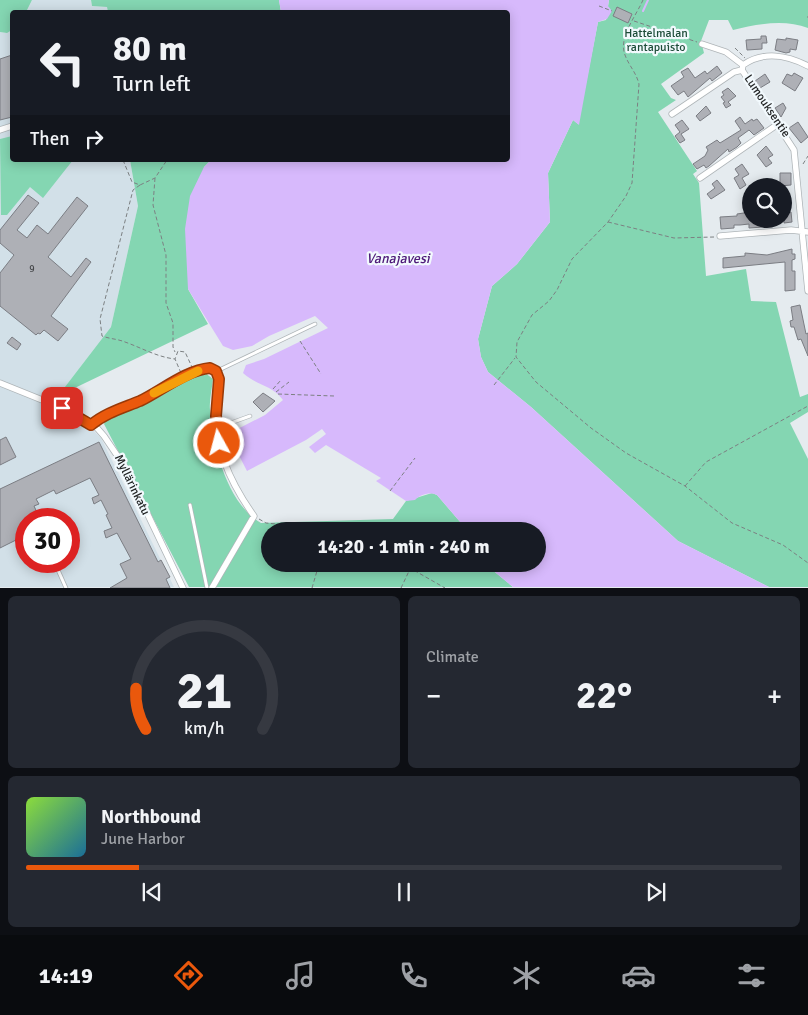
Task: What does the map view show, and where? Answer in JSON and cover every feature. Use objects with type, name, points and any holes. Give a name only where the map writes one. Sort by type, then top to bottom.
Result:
[{"type":"street","name":"Lumouksentie","points":[[702,44],[725,50],[742,67],[794,150],[805,232],[808,291]]},
{"type":"street","points":[[672,114],[734,72],[763,56],[789,58],[808,66]]},
{"type":"street","points":[[700,178],[778,124]]},
{"type":"street","points":[[720,236],[791,230],[805,232]]},
{"type":"street","points":[[91,425],[100,418],[141,400],[194,372],[210,368],[216,371],[219,379],[217,428],[219,443],[234,483],[254,516],[212,588]]},
{"type":"street","name":"Myllärinkatu","points":[[0,383],[62,408],[91,425],[104,436],[121,459],[183,588]]},
{"type":"lane","points":[[216,371],[315,324]]},
{"type":"lane","points":[[217,428],[250,416]]},
{"type":"lane","points":[[190,506],[207,588]]},
{"type":"lane","points":[[59,573],[66,588]]},
{"type":"path","points":[[494,385],[516,357],[517,342],[532,315],[549,301],[557,290],[572,259],[608,222],[626,196],[632,183],[639,84],[634,69],[626,58],[622,43],[643,0]]},
{"type":"path","points":[[599,6],[612,12]]},
{"type":"path","points":[[633,21],[702,44]]},
{"type":"path","points":[[735,48],[744,58]]},
{"type":"path","points":[[797,172],[808,156]]},
{"type":"path","points":[[124,162],[132,182],[140,185]]},
{"type":"path","points":[[165,162],[155,178],[153,205],[166,255],[166,303],[173,323],[173,348],[176,352],[174,359],[184,378]]},
{"type":"path","points":[[155,178],[134,190],[100,319],[101,330],[102,336],[109,339],[123,341],[165,358],[174,359]]},
{"type":"path","points":[[608,222],[674,238],[720,236]]},
{"type":"path","points":[[300,341],[322,374]]},
{"type":"path","points":[[176,352],[185,352],[194,372]]},
{"type":"path","points":[[516,357],[536,382],[591,428],[626,453],[685,486],[732,523],[783,545],[808,563]]},
{"type":"path","points":[[274,389],[281,380]]},
{"type":"path","points":[[289,382],[277,393],[334,396]]},
{"type":"path","points":[[685,486],[706,462],[808,406]]},
{"type":"path","points":[[390,491],[415,458]]},
{"type":"path","points":[[254,516],[264,522]]},
{"type":"path","points":[[312,588],[317,572]]},
{"type":"path","points":[[401,588],[409,572]]},
{"type":"path","points":[[418,572],[445,588]]},
{"type":"shaded area","points":[[32,0],[91,0],[92,6],[107,7],[108,10],[27,10]]},
{"type":"shaded area","points":[[10,31],[10,162],[130,162],[138,206],[111,327],[58,396],[101,438],[174,587],[0,587],[0,32],[7,33]]},
{"type":"green space","points":[[0,0],[32,0],[27,10],[10,10],[10,31],[7,33],[0,32]]},
{"type":"green space","points":[[91,0],[279,0],[281,10],[108,10],[107,7],[92,6]]},
{"type":"green space","name":"Hattelmalan rantapuisto","points":[[609,0],[808,0],[808,28],[780,23],[761,24],[733,30],[728,20],[709,20],[701,41],[704,53],[661,84],[671,98],[676,100],[658,112],[697,171],[693,174],[699,183],[706,276],[746,269],[751,301],[776,302],[800,397],[808,394],[808,412],[790,423],[808,459],[808,587],[769,587],[678,541],[531,407],[488,372],[481,357],[478,339],[492,286],[517,264],[550,222],[548,173],[573,120],[578,124],[598,22],[606,20]]},
{"type":"green space","points":[[10,136],[10,162],[71,162],[43,198],[30,187],[7,215],[1,215],[0,139]]},
{"type":"green space","points":[[130,162],[209,162],[204,167],[188,289],[208,324],[58,396],[111,327],[138,206]]},
{"type":"green space","points":[[204,372],[213,379],[210,410],[215,441],[224,473],[231,488],[249,514],[261,523],[261,572],[495,572],[513,587],[189,587],[104,424],[106,419],[157,395],[186,377]]},
{"type":"green space","points":[[432,493],[437,495],[460,522],[294,522],[393,519],[406,501]]},
{"type":"water","name":"Vanajavesi","points":[[279,0],[609,0],[608,6],[612,11],[607,19],[598,22],[579,125],[573,120],[548,173],[550,222],[517,264],[492,286],[478,339],[481,357],[488,372],[531,407],[678,541],[769,587],[513,587],[495,572],[546,572],[546,522],[460,522],[437,495],[426,494],[415,500],[406,501],[376,481],[381,478],[326,445],[315,453],[309,447],[326,434],[322,429],[306,440],[247,471],[228,434],[265,415],[283,400],[274,391],[243,373],[246,365],[264,359],[328,328],[315,316],[269,336],[252,346],[233,350],[223,346],[188,289],[185,229],[190,196],[204,167],[209,162],[510,162],[510,10],[281,10]]},
{"type":"building","points":[[617,7],[632,14],[628,23],[613,16]]},
{"type":"building","points":[[761,36],[766,36],[767,43],[762,43],[762,49],[747,50],[746,40],[761,39]]},
{"type":"building","points":[[786,38],[798,40],[796,50],[790,49],[790,52],[786,53],[775,50],[777,39],[786,40]]},
{"type":"building","points":[[10,56],[10,118],[0,120],[0,59]]},
{"type":"building","points":[[717,66],[722,73],[712,81],[710,78],[688,97],[684,91],[678,95],[671,86],[684,77],[681,72],[688,68],[695,78],[705,71],[707,74]]},
{"type":"building","points":[[794,73],[803,78],[795,91],[782,83],[787,74],[792,76]]},
{"type":"building","points":[[765,74],[770,82],[760,88],[755,81]]},
{"type":"building","points":[[728,88],[736,96],[728,102],[731,105],[726,108],[723,103],[725,102],[721,97],[724,95],[722,92]]},
{"type":"building","points":[[783,103],[786,108],[781,117],[775,108]]},
{"type":"building","points":[[706,106],[711,113],[700,121],[696,116]]},
{"type":"building","points":[[740,117],[745,124],[752,119],[753,121],[757,119],[764,128],[754,135],[749,130],[738,138],[741,143],[737,147],[729,152],[728,149],[706,168],[704,165],[697,169],[693,164],[705,156],[708,150],[706,147],[717,140],[720,143],[741,130],[735,121]]},
{"type":"building","points":[[682,120],[689,129],[681,134],[685,140],[680,143],[675,136],[680,132],[675,125]]},
{"type":"building","points":[[798,122],[808,137],[801,143],[789,128]]},
{"type":"building","points":[[766,146],[773,155],[768,158],[772,163],[766,167],[757,155]]},
{"type":"building","points":[[742,164],[749,174],[742,178],[742,188],[740,189],[734,178],[739,175],[735,169]]},
{"type":"building","points":[[780,173],[791,173],[791,178],[780,178]]},
{"type":"building","points":[[717,180],[725,190],[711,199],[707,194],[715,188],[712,184]]},
{"type":"building","points":[[28,195],[39,203],[17,230],[27,238],[37,225],[48,234],[77,197],[88,206],[48,257],[71,277],[86,258],[91,262],[51,316],[68,329],[58,341],[44,330],[36,335],[0,306],[0,273],[14,255],[0,243],[0,230]]},
{"type":"building","points":[[742,213],[742,225],[734,225],[734,228],[721,229],[720,217],[737,216],[737,214]]},
{"type":"building","points":[[792,249],[792,254],[795,254],[795,259],[792,260],[792,271],[795,271],[795,290],[785,291],[785,262],[723,268],[723,258],[745,256],[745,253],[767,255]]},
{"type":"building","points":[[800,305],[806,334],[808,333],[808,356],[801,339],[798,340],[794,327],[791,327],[790,321],[793,320],[791,307]]},
{"type":"building","points":[[12,337],[21,344],[17,350],[7,343]]},
{"type":"building","points":[[263,393],[275,401],[263,412],[253,402]]},
{"type":"building","points":[[6,437],[16,457],[0,465],[0,440]]},
{"type":"building","points":[[99,442],[158,562],[161,560],[170,577],[166,579],[170,588],[110,588],[127,578],[120,564],[131,559],[117,533],[106,538],[104,531],[112,528],[101,500],[94,504],[92,498],[99,495],[90,478],[56,494],[54,490],[36,499],[39,504],[34,506],[35,508],[15,508],[15,540],[0,548],[0,489]]},
{"type":"waterway","points":[[643,11],[648,0]]},
{"type":"slow traffic","points":[[154,393],[198,371]]},
{"type":"route","points":[[62,408],[91,425],[100,418],[141,400],[202,368],[210,368],[216,371],[219,379],[216,416],[219,443]]}]
